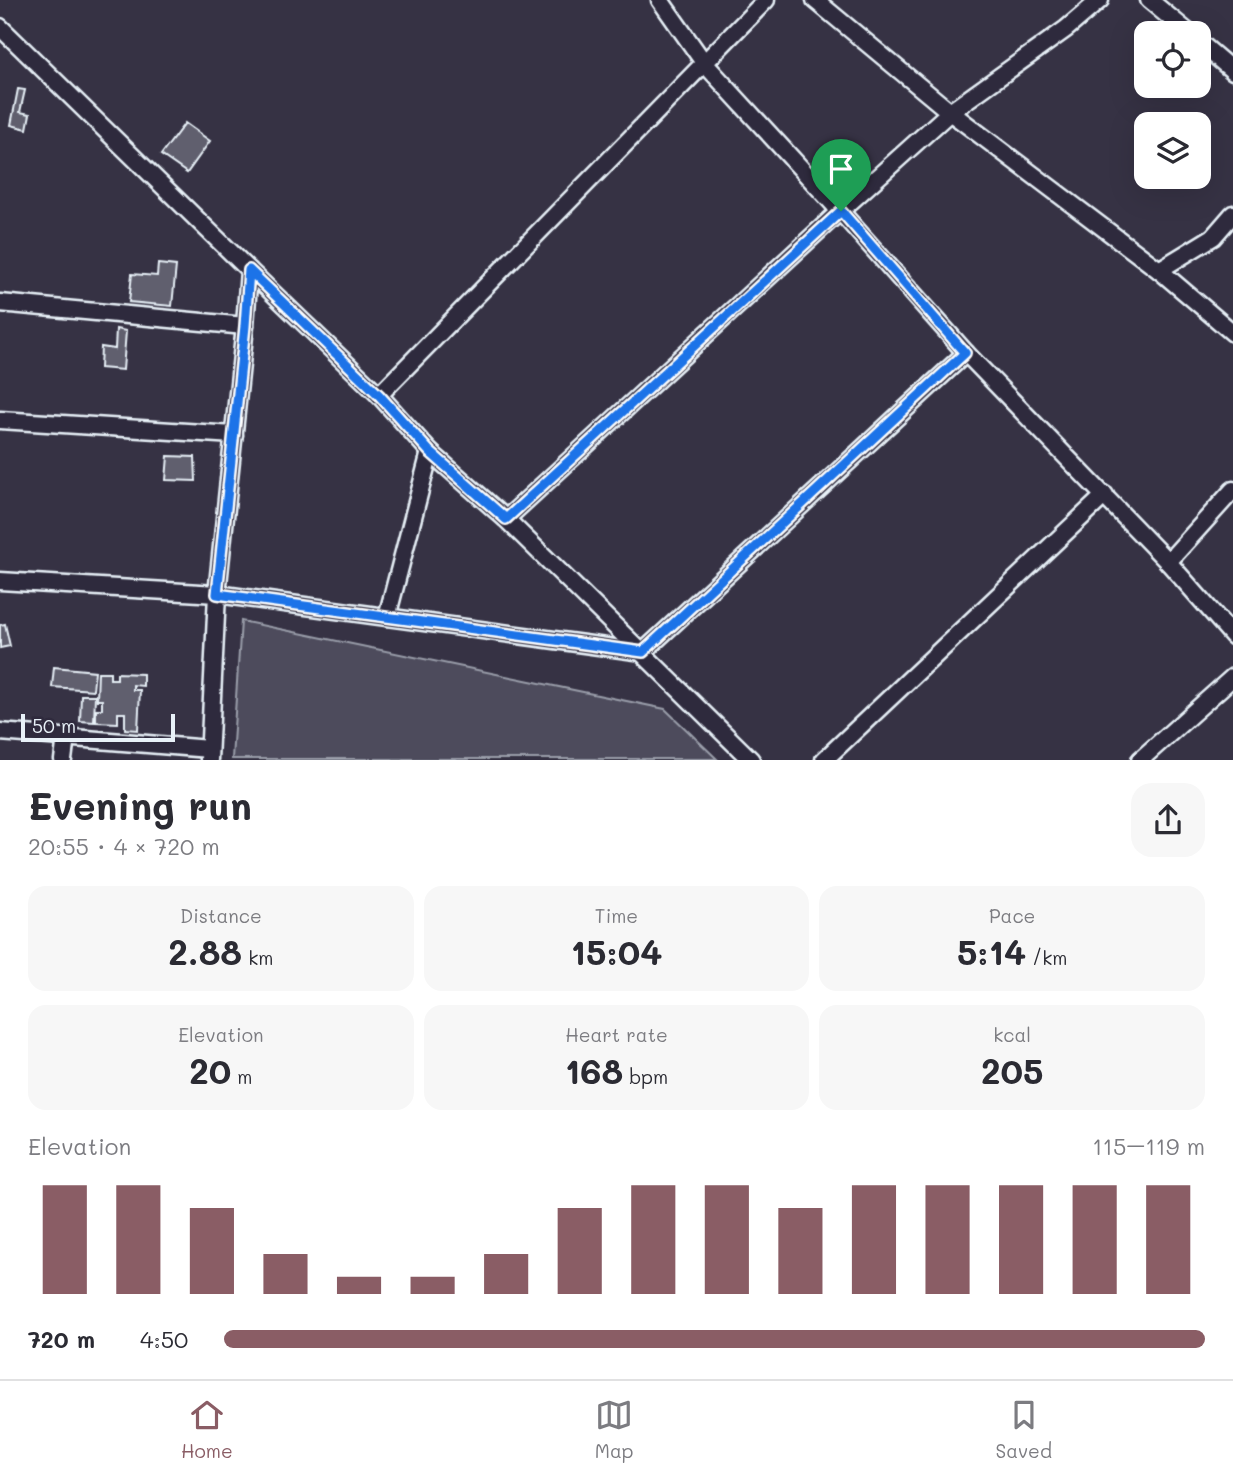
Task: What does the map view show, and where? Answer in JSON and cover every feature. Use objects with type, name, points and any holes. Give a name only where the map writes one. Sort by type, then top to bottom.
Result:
[{"type":"street","points":[[660,0],[705,64],[841,211],[965,353],[1105,495],[1233,636]]},
{"type":"street","points":[[379,395],[766,0]]},
{"type":"street","points":[[816,0],[950,112],[1159,270],[1233,332]]},
{"type":"street","points":[[506,519],[950,112],[1066,29],[1100,0]]},
{"type":"street","points":[[1149,0],[1174,21]]},
{"type":"street","points":[[0,27],[379,395],[430,452],[506,519],[643,652],[735,752],[751,760]]},
{"type":"street","points":[[1211,52],[1233,71]]},
{"type":"street","points":[[1159,270],[1213,237],[1233,214]]},
{"type":"street","points":[[0,732],[209,754],[217,594],[249,270]]},
{"type":"street","points":[[0,303],[245,326]]},
{"type":"street","points":[[643,652],[965,353]]},
{"type":"street","points":[[0,420],[234,435]]},
{"type":"street","points":[[387,617],[430,452]]},
{"type":"street","points":[[1168,562],[1233,490]]},
{"type":"street","points":[[824,760],[1105,495]]},
{"type":"street","points":[[0,581],[217,594],[643,652]]},
{"type":"street","points":[[1140,760],[1233,677]]},
{"type":"street","points":[[63,760],[66,737]]},
{"type":"shaded area","points":[[241,621],[665,709],[717,759],[232,759]]},
{"type":"building","points":[[18,89],[25,90],[20,112],[30,114],[27,129],[11,125]]},
{"type":"building","points":[[185,123],[210,141],[187,173],[161,155]]},
{"type":"building","points":[[158,264],[176,266],[172,306],[129,302],[132,274],[157,276]]},
{"type":"building","points":[[116,329],[126,331],[123,370],[100,368],[101,347],[115,349]]},
{"type":"building","points":[[168,456],[195,457],[196,481],[166,480]]},
{"type":"building","points":[[5,624],[10,646],[0,648],[0,625]]},
{"type":"building","points":[[54,667],[95,671],[93,690],[52,687]]},
{"type":"building","points":[[98,672],[110,672],[110,679],[117,679],[117,673],[143,674],[143,686],[133,685],[133,690],[140,690],[138,730],[125,729],[125,713],[118,713],[118,723],[96,722],[96,709],[102,709],[102,700],[97,700]]},
{"type":"building","points":[[81,695],[95,695],[94,722],[80,721]]},
{"type":"route","points":[[841,211],[965,353],[643,652],[217,594],[249,270],[379,395],[430,452],[506,519],[841,211]]}]
